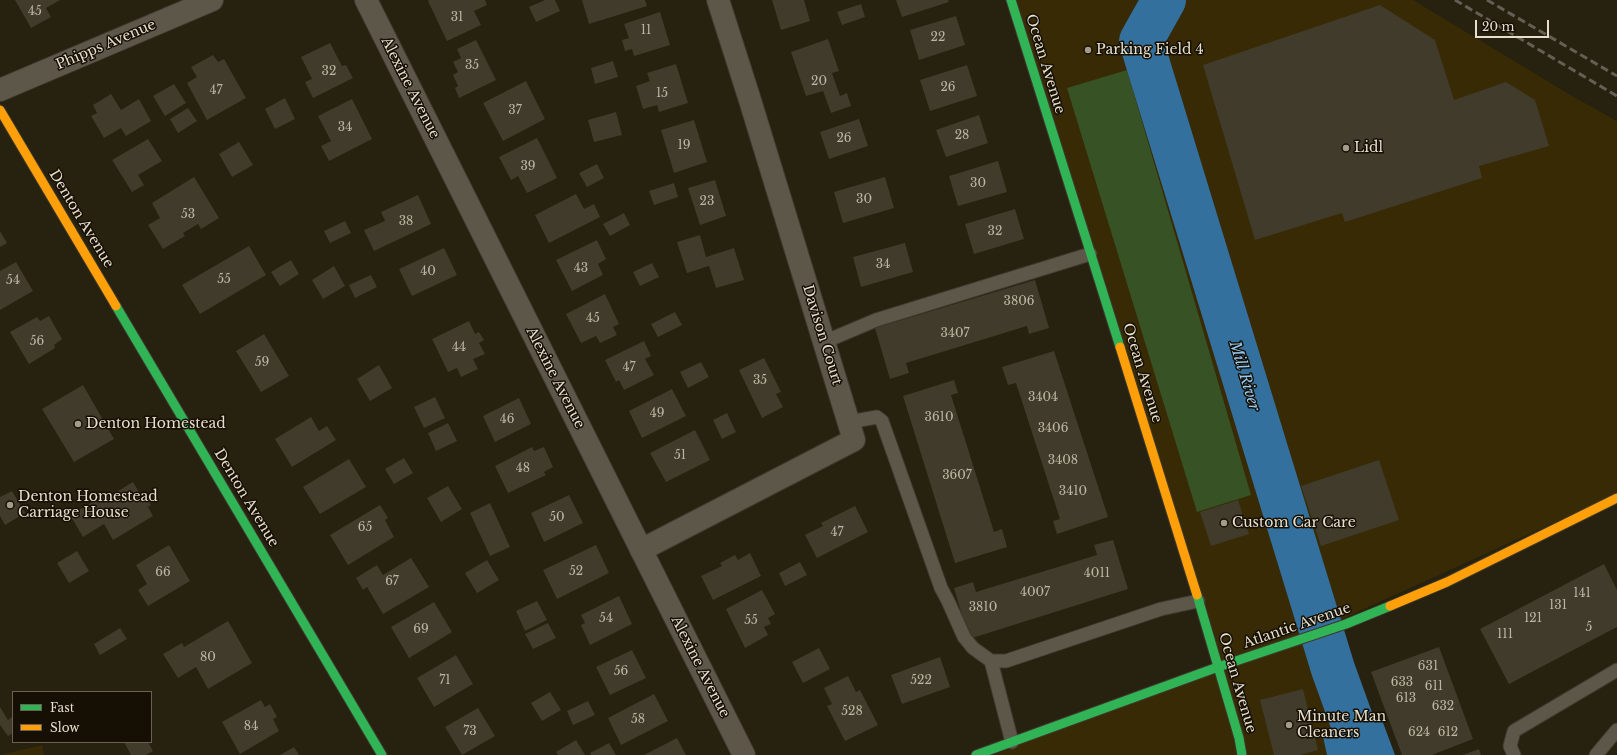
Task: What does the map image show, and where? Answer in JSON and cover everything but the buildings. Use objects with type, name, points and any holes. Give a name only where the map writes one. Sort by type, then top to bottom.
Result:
[{"type":"main road","name":"Ocean Avenue","points":[[1011,0],[1198,601],[1239,738],[1242,755]]},
{"type":"main road","name":"Denton Avenue","points":[[0,110],[382,755]]},
{"type":"main road","name":"Atlantic Avenue","points":[[976,755],[1218,668],[1346,624],[1447,582],[1617,498]]},
{"type":"street","name":"Phipps Avenue","points":[[0,90],[212,0]]},
{"type":"street","name":"Alexine Avenue","points":[[366,0],[744,755]]},
{"type":"street","name":"Davison Court","points":[[641,550],[854,440],[749,96],[718,0]]},
{"type":"lane","points":[[824,342],[876,320],[1090,254]]},
{"type":"lane","points":[[849,422],[877,417],[882,420],[941,588],[964,637],[973,648],[991,661],[1006,661],[1161,609],[1198,601]]},
{"type":"lane","points":[[991,661],[1012,742]]},
{"type":"lane","points":[[1514,755],[1510,746],[1514,731],[1617,670]]},
{"type":"lane","points":[[1596,755],[1617,730]]},
{"type":"shaded area","points":[[1008,0],[1413,0],[1572,96],[1617,121],[1617,494],[1322,628],[1335,669],[1319,674],[1339,732],[1323,737],[1327,755],[994,755],[1222,663]]},
{"type":"shaded area","points":[[42,745],[44,755],[0,755]]},
{"type":"green space","points":[[1127,70],[1251,495],[1197,512],[1067,88]]},
{"type":"water","points":[[1349,664],[1367,725],[1382,720],[1395,755],[1327,755],[1323,737],[1338,732],[1319,673]]},
{"type":"waterway","name":"Mill River","points":[[1164,0],[1141,41],[1333,669],[1364,755]]},
{"type":"railway","points":[[1455,0],[1617,96]]},
{"type":"railway","points":[[1487,0],[1617,76]]},
{"type":"traffic: fast","points":[[1011,0],[1120,347]]},
{"type":"traffic: fast","points":[[116,306],[382,755]]},
{"type":"traffic: fast","points":[[1197,595],[1239,738],[1242,755]]},
{"type":"traffic: fast","points":[[976,755],[1218,667],[1346,624],[1390,606]]},
{"type":"traffic: slow","points":[[0,110],[116,306]]},
{"type":"traffic: slow","points":[[1120,347],[1197,595]]},
{"type":"traffic: slow","points":[[1390,606],[1447,582],[1617,498]]},
{"type":"place","name":"Parking Field 4","points":[[1088,50]]},
{"type":"place","name":"Lidl","points":[[1346,148]]},
{"type":"place","name":"Denton Homestead","points":[[78,424]]},
{"type":"place","name":"Denton Homestead Carriage House","points":[[10,505]]},
{"type":"place","name":"Custom Car Care","points":[[1224,523]]},
{"type":"place","name":"Minute Man Cleaners","points":[[1289,725]]}]
